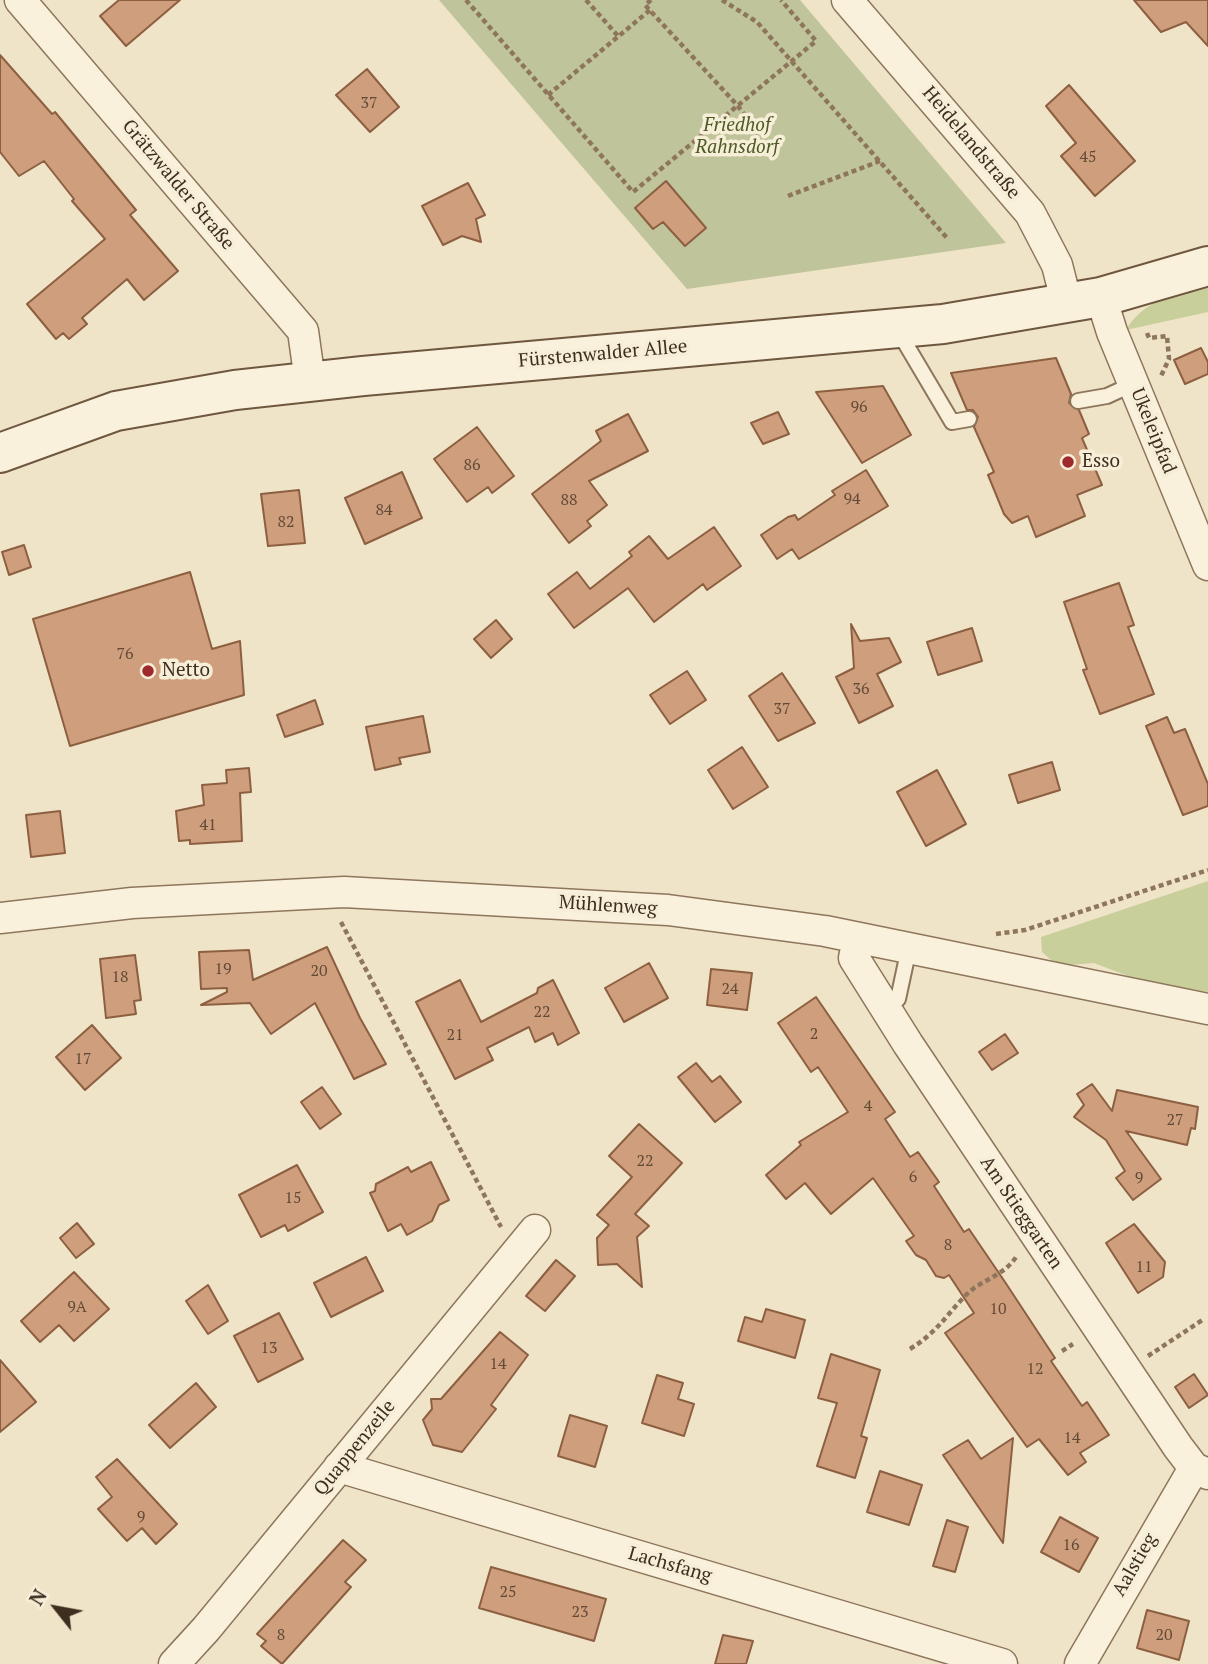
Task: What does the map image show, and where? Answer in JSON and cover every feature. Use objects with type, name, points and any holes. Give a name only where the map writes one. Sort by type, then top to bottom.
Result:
[{"type":"main road","name":"Fürstenwalder Allee","points":[[0,453],[116,411],[310,381],[943,324],[1084,300],[1208,266]]},
{"type":"street","name":"Grätzwalder Straße","points":[[20,0],[303,331],[310,381]]},
{"type":"street","name":"Heidelandstraße","points":[[847,0],[1030,213],[1057,265],[1084,300]]},
{"type":"street","name":"Ukeleipfad","points":[[1084,300],[1108,324],[1208,565]]},
{"type":"street","name":"Mühlenweg","points":[[0,918],[132,903],[344,891],[668,910],[825,931],[1089,987],[1208,1009]]},
{"type":"street","name":"Am Stieggarten","points":[[858,939],[854,958],[885,1008],[1201,1471]]},
{"type":"street","name":"Quappenzeile","points":[[174,1664],[535,1230]]},
{"type":"street","name":"Lachsfang","points":[[339,1467],[1002,1664]]},
{"type":"street","name":"Aalstieg","points":[[1080,1664],[1117,1596],[1201,1471]]},
{"type":"lane","points":[[902,327],[904,341],[952,422],[969,419]]},
{"type":"lane","points":[[1078,401],[1107,396],[1133,384]]},
{"type":"lane","points":[[885,1008],[898,999],[909,947]]},
{"type":"path","points":[[466,0],[633,192],[816,41],[782,0]]},
{"type":"path","points":[[586,0],[618,36]]},
{"type":"path","points":[[651,0],[645,5],[738,106],[758,134]]},
{"type":"path","points":[[722,0],[737,6],[757,22],[793,60],[947,238]]},
{"type":"path","points":[[548,95],[650,10]]},
{"type":"path","points":[[788,196],[880,161]]},
{"type":"path","points":[[984,935],[1025,930],[1208,870]]},
{"type":"path","points":[[344,891],[337,915],[515,1252]]},
{"type":"path","points":[[910,1349],[940,1328],[965,1296],[1010,1266],[1016,1258]]},
{"type":"path","points":[[1152,1353],[1204,1319]]},
{"type":"path","points":[[1062,1351],[1074,1344]]},
{"type":"green space","name":"Friedhof Rahnsdorf","points":[[439,0],[800,0],[1006,243],[687,289]]},
{"type":"green space","points":[[1208,285],[1208,312],[1126,330],[1142,311],[1151,305],[1173,295]]},
{"type":"green space","points":[[1208,881],[1208,992],[1141,981],[1094,963],[1058,966],[1042,952],[1041,937]]},
{"type":"building","points":[[119,0],[180,0],[126,46],[100,16]]},
{"type":"building","points":[[1134,0],[1208,0],[1208,46],[1186,22],[1161,32]]},
{"type":"building","points":[[0,55],[52,114],[55,112],[136,210],[130,215],[178,271],[144,300],[127,279],[82,318],[87,324],[69,339],[63,333],[56,339],[27,304],[105,239],[72,201],[74,199],[44,161],[19,176],[0,152]]},
{"type":"building","points":[[367,69],[399,107],[370,132],[336,95]]},
{"type":"building","points":[[1069,85],[1135,161],[1095,196],[1061,156],[1076,143],[1046,106]]},
{"type":"building","points":[[666,181],[706,228],[685,246],[663,222],[653,229],[635,208]]},
{"type":"building","points":[[468,183],[485,215],[476,219],[481,242],[462,236],[443,245],[422,206]]},
{"type":"building","points":[[1201,348],[1208,362],[1208,374],[1185,384],[1174,360]]},
{"type":"building","points":[[1056,358],[1071,394],[1069,403],[1079,410],[1089,434],[1082,438],[1102,485],[1077,495],[1085,516],[1036,537],[1028,516],[1012,523],[1004,514],[988,475],[994,472],[974,427],[978,417],[973,410],[967,410],[951,373]]},
{"type":"building","points":[[883,386],[911,435],[862,463],[816,392]]},
{"type":"building","points":[[778,412],[789,434],[763,444],[751,423]]},
{"type":"building","points":[[628,414],[648,451],[589,481],[607,505],[587,521],[591,526],[569,543],[532,494],[601,441],[596,431]]},
{"type":"building","points":[[477,427],[514,476],[492,493],[488,487],[467,502],[434,459]]},
{"type":"building","points":[[866,470],[888,506],[799,559],[792,549],[777,559],[761,535],[788,517],[795,515],[798,520],[835,495],[832,491]]},
{"type":"building","points":[[402,472],[422,518],[365,544],[345,498]]},
{"type":"building","points":[[299,490],[305,543],[268,546],[261,494]]},
{"type":"building","points":[[714,527],[741,566],[707,590],[703,584],[654,622],[628,588],[574,628],[548,594],[577,572],[590,589],[632,556],[629,552],[649,536],[668,559]]},
{"type":"building","points":[[24,545],[31,567],[9,575],[2,552]]},
{"type":"building","name":"Netto","points":[[190,572],[212,649],[240,641],[244,695],[70,746],[33,619]]},
{"type":"building","points":[[1119,583],[1134,625],[1128,627],[1154,694],[1100,714],[1083,670],[1087,669],[1064,602]]},
{"type":"building","points":[[496,620],[512,639],[491,658],[474,639]]},
{"type":"building","points":[[851,624],[860,641],[889,638],[901,662],[877,674],[893,706],[859,723],[836,677],[854,668]]},
{"type":"building","points":[[972,628],[982,661],[938,675],[927,642]]},
{"type":"building","points":[[687,671],[706,700],[670,724],[650,695]]},
{"type":"building","points":[[782,673],[815,723],[778,741],[749,696]]},
{"type":"building","points":[[315,700],[323,724],[285,737],[277,715]]},
{"type":"building","points":[[423,716],[430,752],[399,758],[401,764],[375,770],[366,727]]},
{"type":"building","points":[[1167,717],[1174,733],[1185,729],[1208,784],[1208,806],[1183,815],[1146,726]]},
{"type":"building","points":[[742,747],[768,787],[733,809],[708,770]]},
{"type":"building","points":[[1052,762],[1060,790],[1018,803],[1009,775]]},
{"type":"building","points":[[249,768],[251,792],[240,793],[242,841],[190,844],[190,840],[179,841],[176,811],[204,805],[202,785],[227,783],[226,770]]},
{"type":"building","points":[[937,770],[966,824],[926,846],[897,792]]},
{"type":"building","points":[[60,811],[65,853],[31,857],[26,815]]},
{"type":"building","points":[[327,947],[360,1018],[386,1064],[354,1079],[315,1003],[271,1034],[250,1003],[201,1005],[227,992],[227,988],[201,989],[199,952],[249,950],[253,980]]},
{"type":"building","points":[[135,955],[141,1000],[134,1001],[136,1014],[106,1018],[100,959]]},
{"type":"building","points":[[649,963],[668,998],[624,1022],[605,988]]},
{"type":"building","points":[[711,969],[752,973],[747,1010],[707,1005]]},
{"type":"building","points":[[460,980],[481,1022],[537,993],[538,988],[553,980],[579,1033],[558,1045],[553,1033],[535,1042],[529,1027],[487,1048],[493,1060],[455,1079],[416,1002]]},
{"type":"building","points":[[816,997],[895,1112],[885,1119],[910,1157],[918,1152],[939,1182],[934,1186],[964,1232],[969,1229],[1055,1358],[1051,1361],[1082,1406],[1087,1402],[1109,1435],[1080,1453],[1086,1462],[1068,1475],[1039,1439],[1027,1447],[945,1333],[974,1313],[949,1275],[944,1278],[936,1276],[926,1260],[916,1255],[906,1241],[914,1236],[873,1178],[831,1214],[805,1183],[786,1199],[766,1175],[801,1145],[799,1142],[848,1112],[818,1067],[811,1072],[778,1023]]},
{"type":"building","points":[[92,1025],[121,1058],[85,1090],[56,1057]]},
{"type":"building","points":[[1005,1034],[1018,1053],[992,1070],[979,1052]]},
{"type":"building","points":[[696,1063],[712,1082],[720,1076],[741,1102],[715,1122],[678,1077]]},
{"type":"building","points":[[1092,1084],[1112,1111],[1117,1090],[1198,1107],[1195,1129],[1191,1128],[1187,1145],[1126,1131],[1161,1179],[1133,1200],[1116,1178],[1125,1171],[1106,1140],[1074,1117],[1084,1105],[1077,1094]]},
{"type":"building","points":[[322,1087],[341,1114],[320,1129],[301,1102]]},
{"type":"building","points":[[639,1124],[682,1163],[635,1214],[649,1226],[637,1237],[642,1287],[617,1264],[598,1265],[597,1238],[609,1225],[597,1215],[632,1177],[609,1156]]},
{"type":"building","points":[[431,1162],[449,1200],[439,1205],[432,1221],[407,1235],[401,1224],[388,1231],[370,1193],[375,1191],[376,1184],[408,1167],[411,1172]]},
{"type":"building","points":[[297,1165],[323,1212],[288,1231],[285,1225],[261,1237],[239,1195]]},
{"type":"building","points":[[77,1223],[94,1244],[76,1258],[60,1238]]},
{"type":"building","points":[[1134,1224],[1165,1262],[1163,1277],[1138,1293],[1106,1243]]},
{"type":"building","points":[[366,1257],[383,1291],[331,1317],[314,1283]]},
{"type":"building","points":[[556,1260],[575,1276],[545,1311],[526,1296]]},
{"type":"building","points":[[74,1272],[109,1309],[74,1341],[59,1325],[40,1342],[21,1321]]},
{"type":"building","points":[[208,1285],[228,1321],[208,1334],[186,1301]]},
{"type":"building","points":[[766,1309],[805,1320],[795,1358],[738,1341],[745,1317],[762,1322]]},
{"type":"building","points":[[279,1313],[303,1359],[258,1382],[234,1336]]},
{"type":"building","points":[[500,1332],[528,1355],[491,1405],[496,1409],[462,1452],[433,1445],[423,1420],[432,1409],[431,1399],[441,1399]]},
{"type":"building","points":[[831,1354],[880,1370],[861,1436],[867,1438],[855,1478],[817,1466],[837,1403],[818,1398]]},
{"type":"building","points":[[0,1360],[36,1402],[0,1432]]},
{"type":"building","points":[[1194,1374],[1208,1395],[1189,1408],[1175,1387]]},
{"type":"building","points":[[657,1375],[683,1383],[678,1399],[694,1404],[684,1436],[642,1423]]},
{"type":"building","points":[[196,1383],[216,1407],[170,1448],[149,1425]]},
{"type":"building","points":[[570,1415],[607,1426],[595,1467],[558,1456]]},
{"type":"building","points":[[1013,1438],[1003,1543],[943,1455],[968,1440],[981,1459]]},
{"type":"building","points":[[117,1459],[177,1524],[156,1544],[142,1528],[127,1541],[98,1509],[112,1497],[96,1477]]},
{"type":"building","points":[[880,1471],[922,1485],[909,1525],[867,1512]]},
{"type":"building","points":[[1060,1517],[1098,1538],[1079,1572],[1041,1552]]},
{"type":"building","points":[[947,1520],[968,1527],[955,1572],[933,1566]]},
{"type":"building","points":[[343,1540],[366,1560],[345,1582],[351,1587],[282,1664],[261,1646],[266,1641],[257,1634]]},
{"type":"building","points":[[491,1567],[606,1599],[594,1641],[479,1608]]},
{"type":"building","points":[[1147,1610],[1189,1621],[1179,1660],[1137,1648]]},
{"type":"building","points":[[723,1635],[753,1641],[746,1664],[715,1664]]},
{"type":"place","name":"Esso","points":[[1068,462]]},
{"type":"place","name":"Netto","points":[[148,671]]}]
